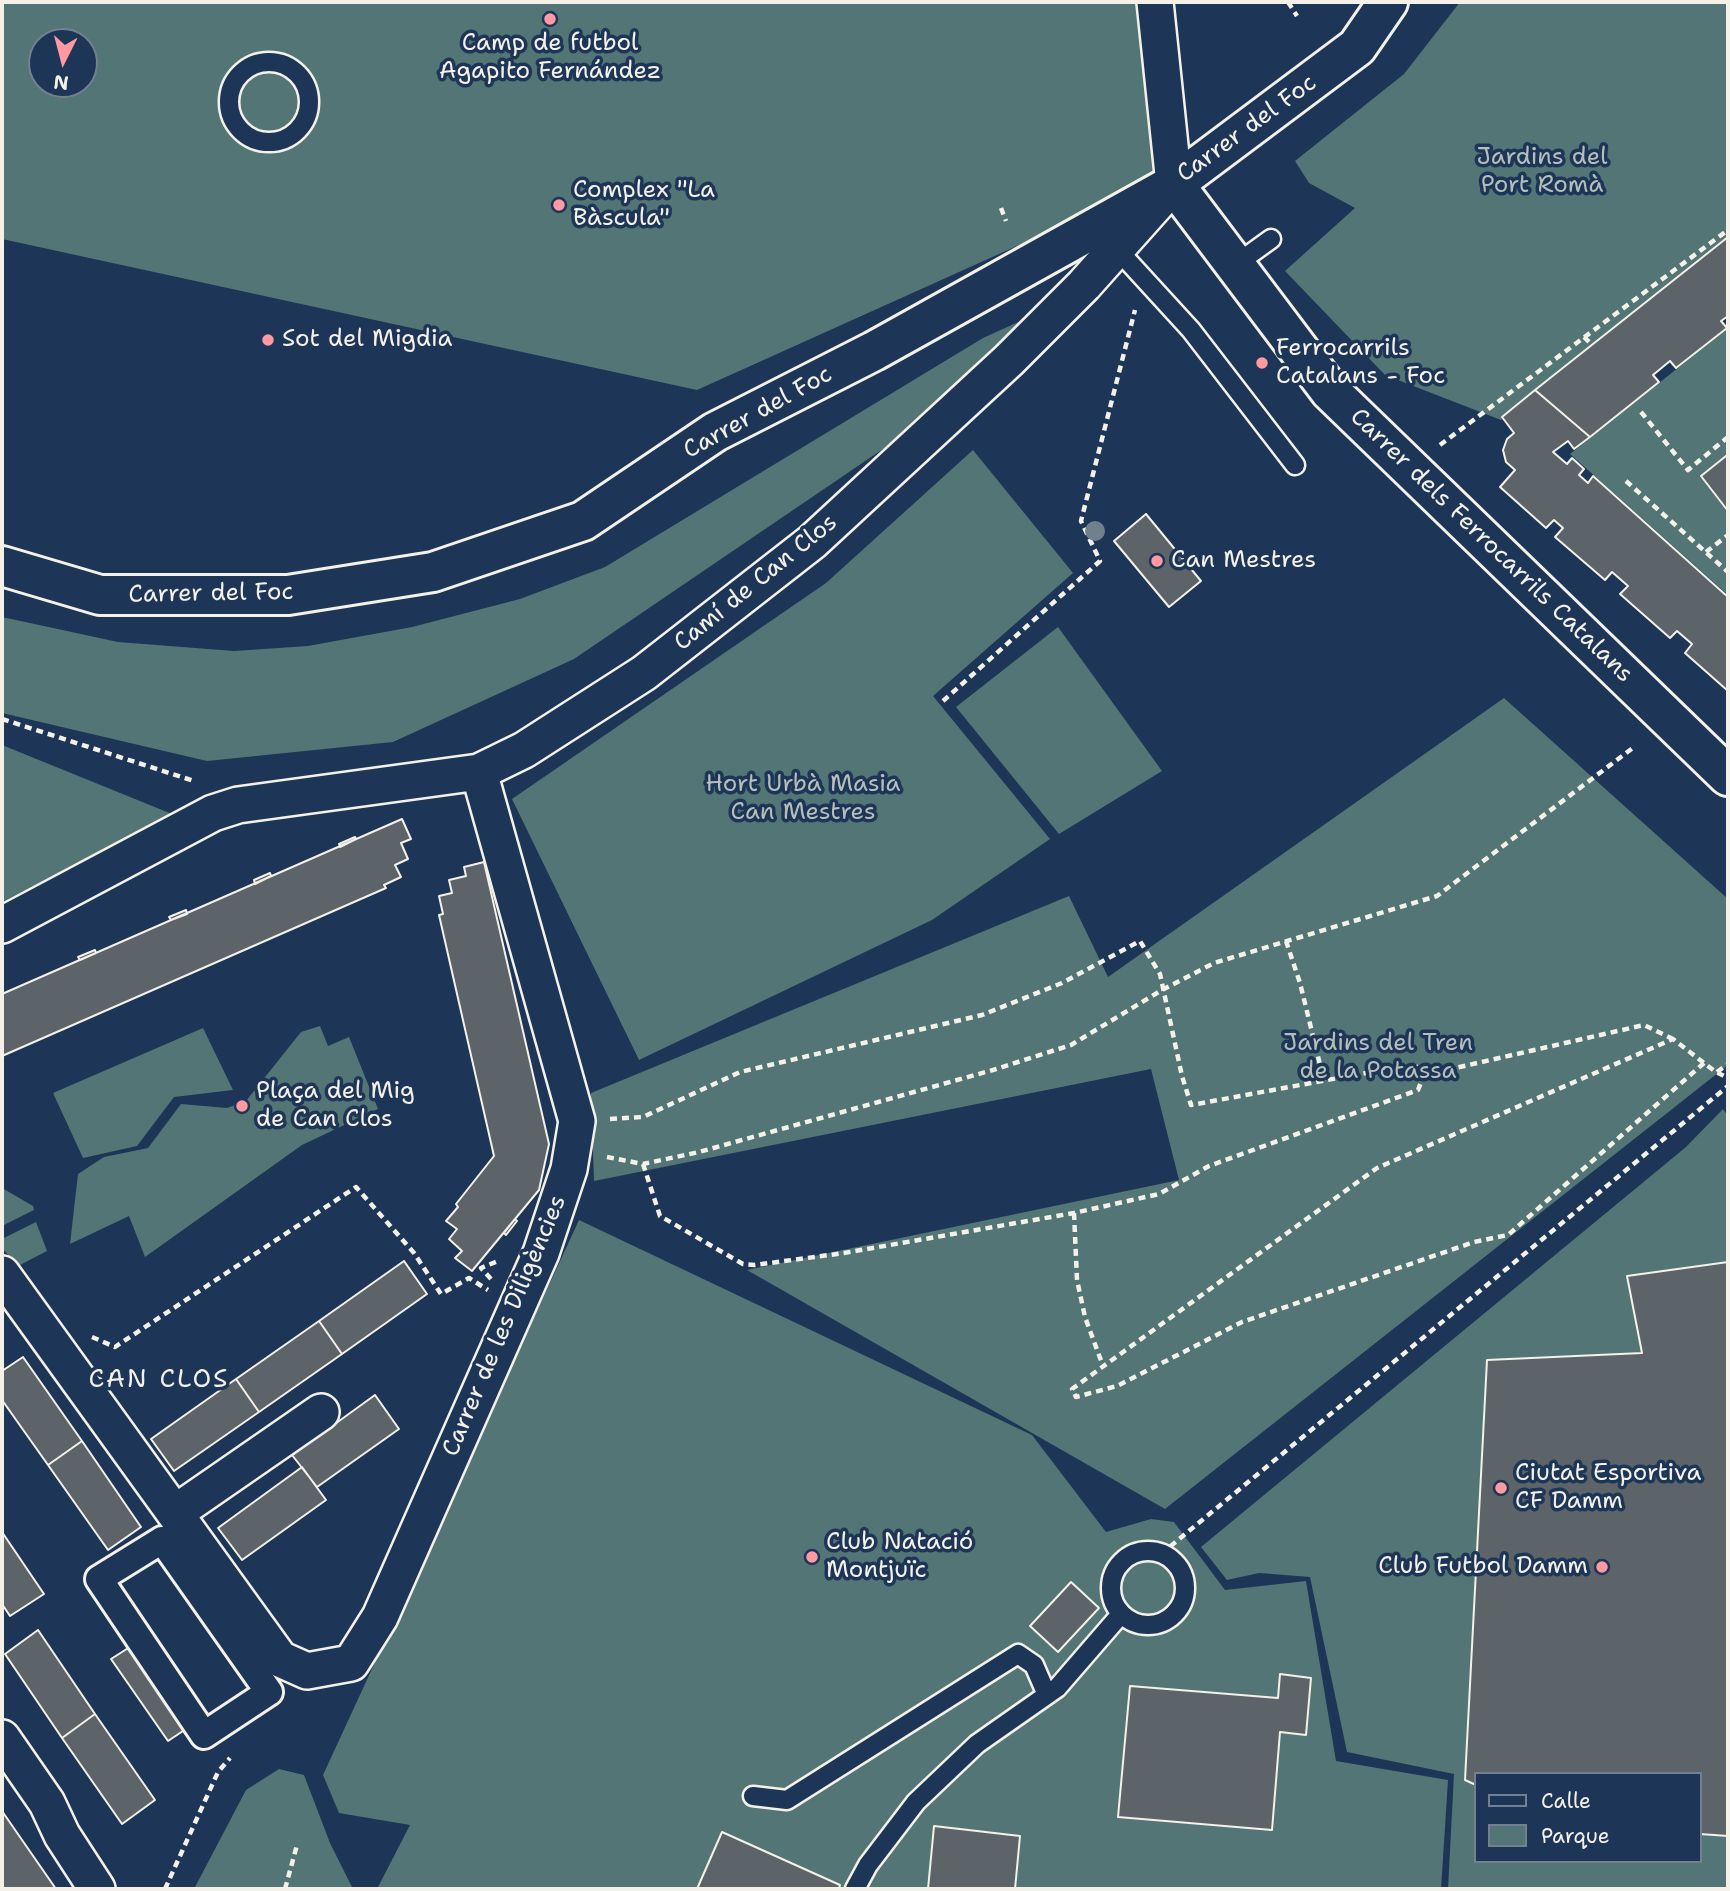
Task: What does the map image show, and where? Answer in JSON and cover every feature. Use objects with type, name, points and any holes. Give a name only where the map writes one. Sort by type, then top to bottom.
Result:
[{"type":"street","points":[[1155,2],[1174,184]]},
{"type":"street","name":"Carrer del Foc","points":[[2,566],[100,595],[288,595],[433,572],[583,521],[715,432],[874,351],[1174,184],[1357,47],[1388,2]]},
{"type":"street","name":"Camí de Can Clos","points":[[2,925],[213,813],[238,804],[479,772],[524,750],[644,673],[811,541],[1009,360],[1084,285],[1174,184]]},
{"type":"street","name":"Carrer dels Ferrocarrils Catalans","points":[[1174,184],[1330,391],[1728,776]]},
{"type":"street","name":"Carrer de les Diligències","points":[[175,1513],[280,1660],[307,1671],[351,1663],[380,1617],[541,1253],[569,1169],[577,1121],[479,772]]},
{"type":"street","points":[[2,1274],[175,1513],[321,1412]]},
{"type":"street","points":[[162,1541],[269,1692],[204,1735],[99,1579],[162,1541]]},
{"type":"street","points":[[2,1738],[47,1803],[62,1835],[97,1889]]},
{"type":"lane","points":[[266,62],[287,66],[303,80],[310,100],[305,120],[291,136],[271,143],[250,139],[235,124],[228,104],[233,83],[247,68],[266,62]]},
{"type":"lane","points":[[1235,265],[1271,239]]},
{"type":"lane","points":[[1116,248],[1191,330],[1295,465]]},
{"type":"lane","points":[[1149,1551],[1161,1553],[1180,1568],[1185,1580],[1185,1592],[1176,1614],[1155,1625],[1142,1625],[1131,1622],[1121,1614],[1114,1604],[1111,1592],[1112,1579],[1125,1559],[1136,1553],[1149,1551]]},
{"type":"lane","points":[[855,1889],[868,1865],[916,1802],[977,1744],[1057,1688],[1121,1614]]},
{"type":"lane","points":[[753,1796],[787,1800],[1018,1654],[1034,1665],[1047,1695]]},
{"type":"path","points":[[1288,2],[1297,16]]},
{"type":"path","points":[[1001,208],[1006,220]]},
{"type":"path","points":[[1435,448],[1728,230]]},
{"type":"path","points":[[943,701],[1100,561],[1081,522],[1135,309],[1132,300]]},
{"type":"path","points":[[1584,337],[1589,342]]},
{"type":"path","points":[[1641,412],[1688,470],[1728,437]]},
{"type":"path","points":[[1626,481],[1728,572]]},
{"type":"path","points":[[1706,552],[1728,535]]},
{"type":"path","points":[[2,719],[199,782]]},
{"type":"path","points":[[577,1121],[608,1159],[643,1164],[699,1152],[993,1070],[1071,1045],[1162,990],[1214,963],[1437,896],[1634,747]]},
{"type":"path","points":[[577,1121],[643,1116],[740,1072],[982,1015],[1062,983],[1140,941],[1160,974],[1191,1105],[1404,1066],[1451,1069],[1644,1026],[1673,1039],[1728,1078]]},
{"type":"path","points":[[1286,941],[1300,983],[1324,1081]]},
{"type":"path","points":[[1673,1039],[1377,1168],[1072,1389],[1076,1397],[1117,1386],[1242,1322],[1474,1242],[1508,1235],[1704,1063]]},
{"type":"path","points":[[1716,1072],[1728,1064]]},
{"type":"path","points":[[643,1164],[660,1216],[743,1264],[755,1265],[844,1253],[1074,1213],[1159,1194],[1209,1166],[1418,1090],[1427,1068]]},
{"type":"path","points":[[1161,1553],[1728,1086]]},
{"type":"path","points":[[83,1333],[115,1347],[356,1187],[414,1253],[441,1294],[469,1278],[492,1293],[496,1284],[481,1268],[496,1262]]},
{"type":"path","points":[[1074,1213],[1077,1280],[1085,1317],[1103,1366]]},
{"type":"path","points":[[165,1889],[218,1772],[234,1752]]},
{"type":"path","points":[[285,1889],[297,1845]]},
{"type":"green space","name":"Complex \"La Bàscula\"","points":[[2,2],[1155,2],[1174,184],[1059,227],[697,390],[2,239]]},
{"type":"green space","name":"Jardins del Port Romà","points":[[1460,2],[1728,2],[1728,241],[1501,420],[1385,375],[1285,271],[1355,208],[1309,183],[1295,161],[1404,74]]},
{"type":"green space","points":[[1025,319],[927,419],[574,659],[393,742],[207,761],[2,713],[2,617],[118,642],[234,651],[308,646],[412,627],[520,599],[605,567],[983,338]]},
{"type":"green space","points":[[1728,328],[1728,595],[1570,454]]},
{"type":"green space","name":"Hort Urbà Masia Can Mestres","points":[[973,450],[1073,573],[933,696],[1050,839],[932,920],[639,1060],[512,799],[826,583]]},
{"type":"green space","points":[[1058,627],[1162,771],[1059,834],[956,707]]},
{"type":"green space","name":"Jardins del Tren de la Potassa","points":[[1504,698],[1728,899],[1728,1065],[1165,1509],[747,1270],[1179,1180],[1151,1069],[594,1181],[591,1093],[1069,896],[1108,977]]},
{"type":"green space","points":[[2,745],[172,814],[2,902]]},
{"type":"green space","points":[[320,1026],[328,1046],[349,1037],[378,1109],[302,1145],[145,1257],[129,1216],[70,1244],[78,1174],[104,1157],[148,1148],[181,1104],[227,1108],[246,1101],[301,1032]]},
{"type":"green space","points":[[203,1028],[233,1090],[174,1097],[137,1146],[83,1158],[53,1093]]},
{"type":"green space","name":"Ciutat Esportiva CF Damm","points":[[1723,1109],[1728,1116],[1728,1889],[1448,1889],[1454,1774],[1347,1752],[1310,1577],[1259,1573],[1227,1580],[1201,1547],[1686,1147]]},
{"type":"green space","points":[[2,1188],[33,1206],[34,1210],[2,1226]]},
{"type":"green space","name":"Club Natació Montjuïc","points":[[579,1220],[1032,1435],[1106,1532],[1151,1519],[1174,1522],[1225,1590],[1306,1581],[1336,1761],[1448,1780],[1441,1889],[377,1889],[410,1825],[339,1813],[323,1775]]},
{"type":"green space","points":[[36,1222],[47,1251],[18,1266],[2,1248],[2,1239]]},
{"type":"green space","points":[[279,1769],[304,1775],[330,1843],[353,1889],[194,1889],[246,1790]]},
{"type":"building","points":[[1728,237],[1728,316],[1721,321],[1727,328],[1676,368],[1670,361],[1653,375],[1659,382],[1590,437],[1535,390]]},
{"type":"building","points":[[1535,390],[1590,437],[1574,449],[1568,441],[1553,452],[1567,464],[1572,458],[1584,469],[1579,475],[1588,483],[1593,476],[1728,597],[1728,691],[1685,653],[1692,644],[1677,631],[1670,638],[1620,594],[1628,586],[1612,572],[1605,580],[1555,537],[1563,528],[1554,520],[1546,528],[1500,487],[1515,470],[1506,462],[1503,450],[1507,439],[1514,433],[1502,417]]},
{"type":"building","points":[[1726,456],[1728,459],[1728,511],[1701,476]]},
{"type":"building","name":"Can Mestres","points":[[1146,514],[1201,581],[1169,607],[1114,541]]},
{"type":"building","points":[[402,819],[411,839],[401,843],[408,859],[395,865],[401,877],[384,885],[386,888],[2,1056],[2,994]]},
{"type":"building","points":[[355,837],[356,839],[340,847],[339,844]]},
{"type":"building","points":[[484,862],[549,1144],[539,1190],[472,1271],[455,1258],[462,1251],[449,1239],[457,1229],[446,1221],[494,1156],[439,915],[443,914],[439,896],[452,893],[449,880],[466,876],[464,867]]},
{"type":"building","points":[[270,873],[271,876],[255,884],[254,880]]},
{"type":"building","points":[[186,910],[187,914],[171,920],[169,917]]},
{"type":"building","points":[[95,950],[96,953],[80,960],[78,957]]},
{"type":"building","points":[[515,1219],[517,1221],[506,1235],[504,1233]]},
{"type":"building","points":[[404,1261],[427,1294],[342,1354],[319,1321]]},
{"type":"building","name":"Club Futbol Damm","points":[[1728,1262],[1728,1836],[1702,1834],[1702,1772],[1474,1772],[1474,1784],[1465,1780],[1487,1360],[1642,1353],[1627,1276]]},
{"type":"building","points":[[319,1321],[342,1354],[259,1412],[236,1379]]},
{"type":"building","points":[[23,1357],[82,1441],[48,1465],[2,1400],[2,1371]]},
{"type":"building","points":[[236,1379],[259,1412],[174,1471],[151,1439]]},
{"type":"building","points":[[375,1395],[399,1429],[317,1487],[292,1455]]},
{"type":"building","points":[[82,1441],[141,1527],[108,1550],[48,1465]]},
{"type":"building","points":[[302,1467],[326,1500],[242,1560],[218,1528]]},
{"type":"building","points":[[2,1532],[44,1594],[10,1616],[2,1604]]},
{"type":"building","points":[[1071,1582],[1099,1608],[1058,1652],[1030,1626]]},
{"type":"building","points":[[38,1630],[95,1714],[62,1738],[5,1654]]},
{"type":"building","points":[[133,1645],[189,1727],[168,1741],[111,1659]]},
{"type":"building","points":[[1280,1674],[1311,1678],[1306,1735],[1280,1732],[1272,1830],[1118,1817],[1130,1686],[1278,1698]]},
{"type":"building","points":[[95,1714],[155,1800],[122,1824],[62,1738]]},
{"type":"building","points":[[2,1811],[56,1889],[2,1889]]},
{"type":"building","points":[[934,1826],[1020,1836],[1015,1889],[928,1889]]},
{"type":"building","points":[[722,1832],[840,1885],[839,1889],[697,1889]]},
{"type":"place","name":"Camp de futbol Agapito Fernández","points":[[550,19]]},
{"type":"place","name":"Complex \"La Bàscula\"","points":[[559,205]]},
{"type":"place","name":"Sot del Migdia","points":[[268,340]]},
{"type":"place","name":"Ferrocarrils Catalans - Foc","points":[[1262,363]]},
{"type":"place","name":"Can Mestres","points":[[1157,561]]},
{"type":"place","name":"Plaça del Mig de Can Clos","points":[[242,1106]]},
{"type":"place","name":"Ciutat Esportiva CF Damm","points":[[1501,1488]]},
{"type":"place","name":"Club Natació Montjuïc","points":[[812,1557]]},
{"type":"place","name":"Club Futbol Damm","points":[[1602,1567]]},
{"type":"district","name":"CAN CLOS","points":[[159,1380]]}]
